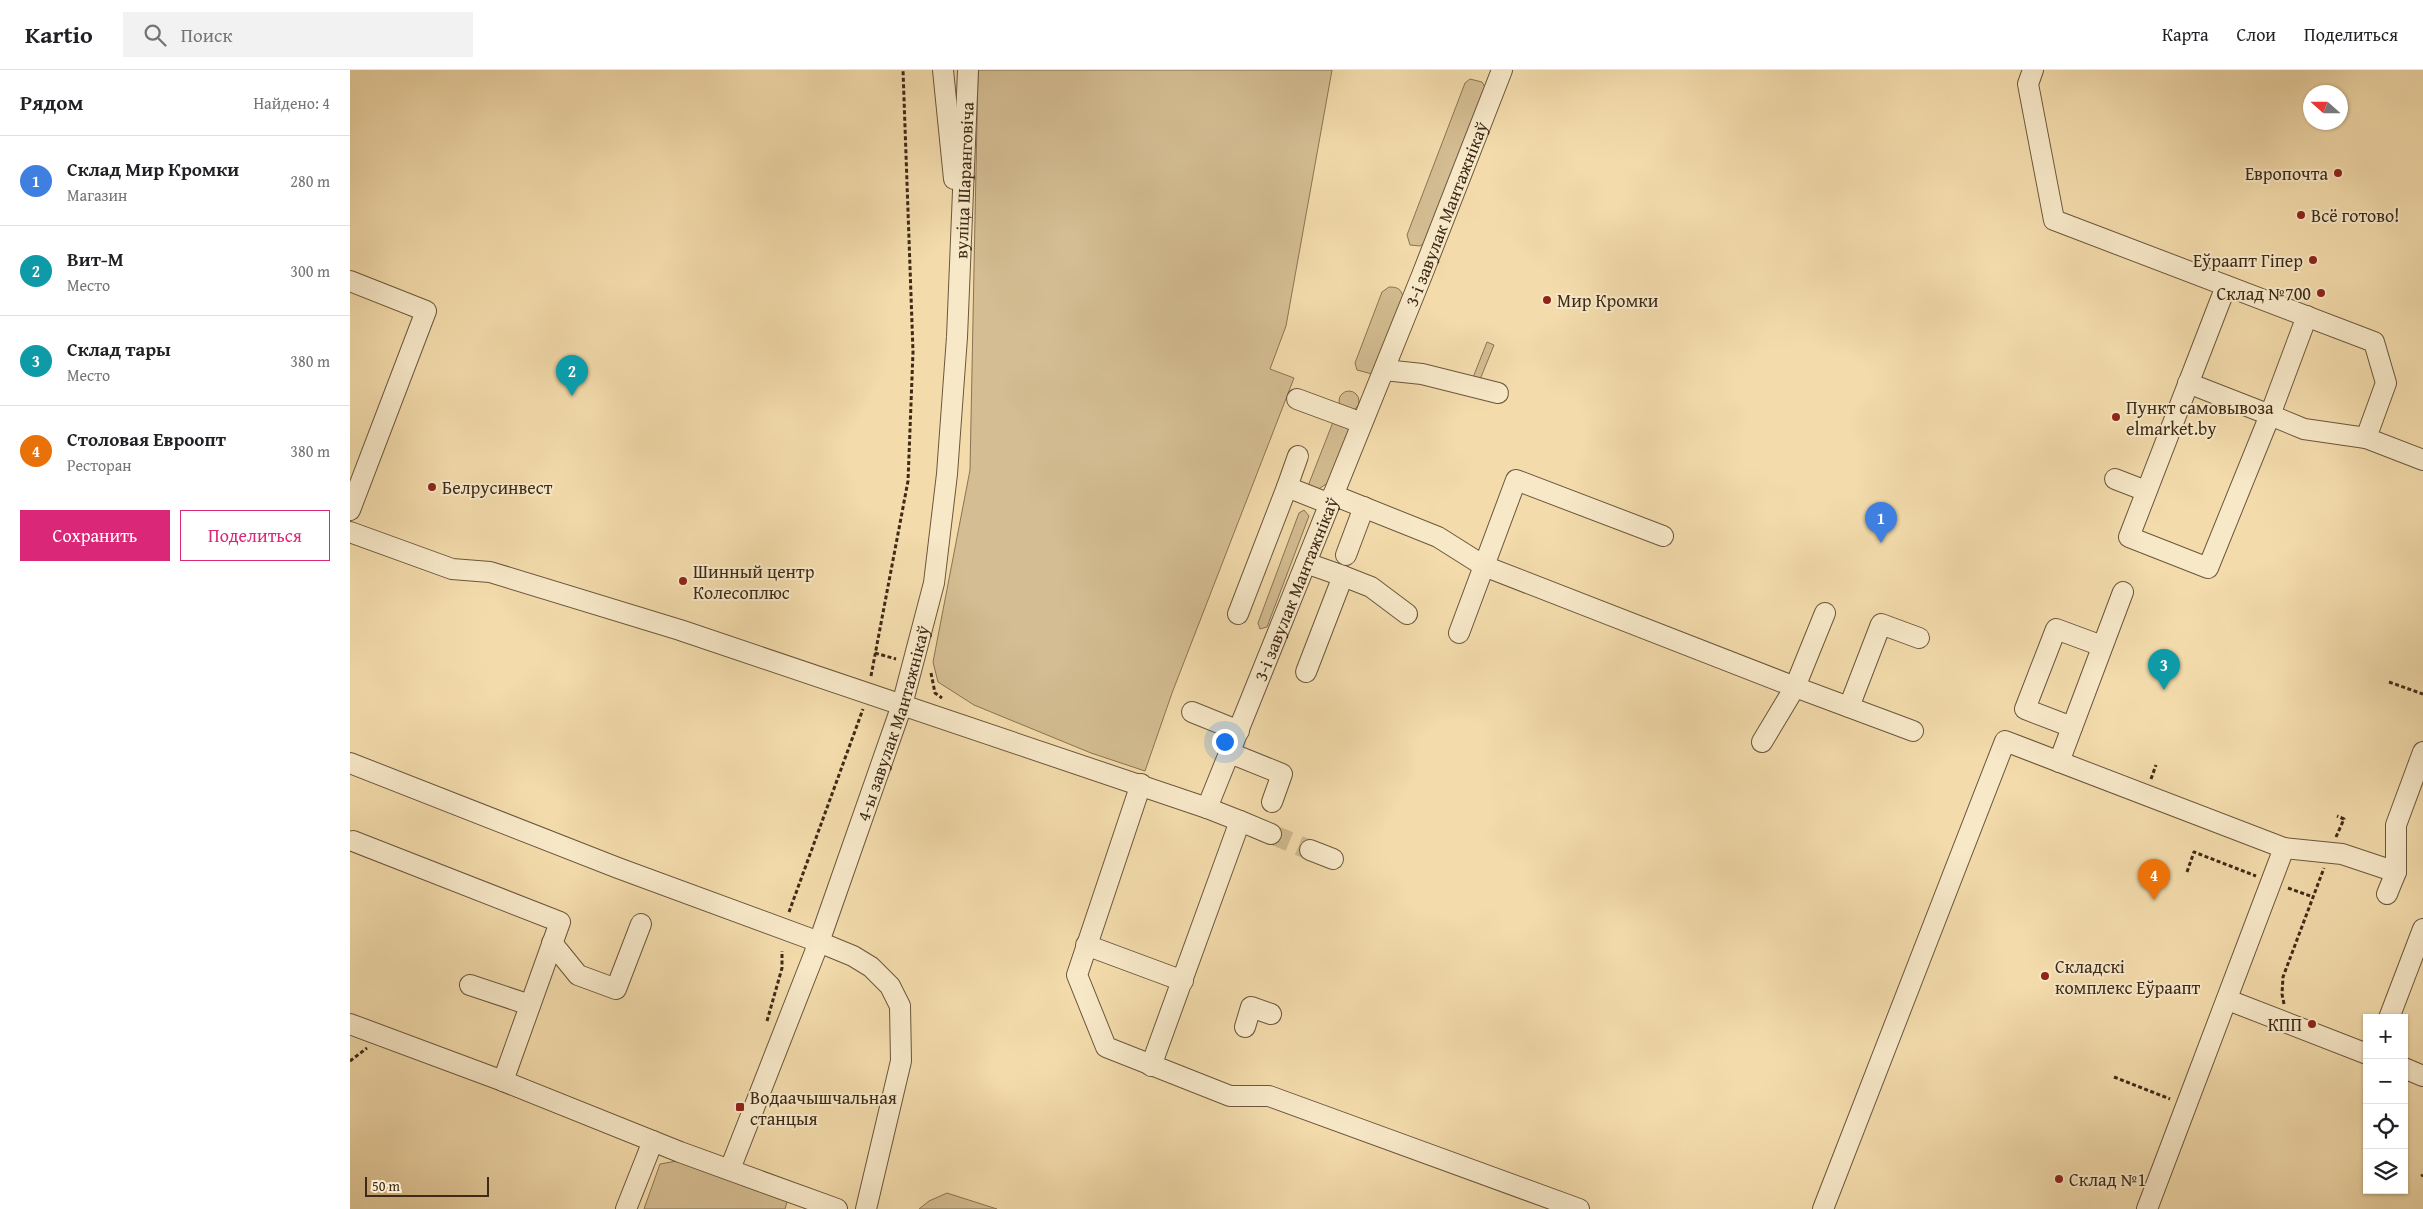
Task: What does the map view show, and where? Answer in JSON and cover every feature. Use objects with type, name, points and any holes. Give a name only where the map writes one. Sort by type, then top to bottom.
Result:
[{"type":"street","name":"вуліца Шаранговіча","points":[[944,70],[962,255]]},
{"type":"street","name":"вуліца Шаранговіча","points":[[962,255],[968,70]]},
{"type":"street","name":"3-і завулак Мантажнікаў","points":[[1207,808],[1240,731],[1502,70]]},
{"type":"street","points":[[2033,70],[2028,84],[2054,220],[2374,342],[2386,383],[2366,438]]},
{"type":"street","name":"4-ы завулак Мантажнікаў","points":[[730,1169],[819,942],[902,705],[934,583],[947,474],[962,255]]},
{"type":"street","points":[[350,281],[426,310],[350,510]]},
{"type":"street","points":[[2226,286],[2129,537],[2208,568],[2270,415],[2307,316]]},
{"type":"street","points":[[1384,370],[1422,374],[1498,393]]},
{"type":"street","points":[[2188,383],[2304,428],[2366,438],[2423,460]]},
{"type":"street","points":[[1297,399],[1362,423]]},
{"type":"street","points":[[1238,614],[1298,456]]},
{"type":"street","points":[[2115,479],[2146,491]]},
{"type":"street","points":[[1459,633],[1516,480],[1662,536]]},
{"type":"street","points":[[1287,487],[1364,507],[1438,537],[1484,566],[1913,731]]},
{"type":"street","points":[[1346,555],[1364,507]]},
{"type":"street","points":[[350,532],[452,569],[490,572],[680,630],[1141,784],[1271,834]]},
{"type":"street","points":[[1306,563],[1371,587],[1407,614]]},
{"type":"street","points":[[1306,672],[1343,576]]},
{"type":"street","points":[[2059,762],[2123,592]]},
{"type":"street","points":[[1762,742],[1795,687],[1825,613]]},
{"type":"street","points":[[1849,707],[1881,624],[1919,638]]},
{"type":"street","points":[[2072,727],[2025,709],[2056,629],[2102,646]]},
{"type":"street","points":[[1192,712],[1240,731]]},
{"type":"street","points":[[1823,1209],[2005,741],[2284,848],[2342,854],[2396,872]]},
{"type":"street","points":[[2387,894],[2396,872],[2396,825],[2423,752]]},
{"type":"street","points":[[1230,753],[1282,774],[1272,802]]},
{"type":"street","points":[[350,763],[618,868],[819,942],[853,956],[871,967],[890,986],[900,1006],[901,1061],[866,1209]]},
{"type":"street","points":[[1141,784],[1077,975],[1106,1047],[1230,1096],[1269,1096],[1579,1209]]},
{"type":"street","points":[[1151,1066],[1240,821]]},
{"type":"street","points":[[353,840],[560,922],[503,1081]]},
{"type":"street","points":[[2147,1209],[2228,1000],[2284,848]]},
{"type":"street","points":[[1310,850],[1333,859]]},
{"type":"street","points":[[552,943],[578,975],[616,989],[641,924]]},
{"type":"street","points":[[2391,1014],[2423,929]]},
{"type":"street","points":[[1086,946],[1183,981]]},
{"type":"street","points":[[470,985],[530,1005]]},
{"type":"street","points":[[2228,1000],[2363,1052]]},
{"type":"street","points":[[1244,1027],[1251,1008],[1270,1014]]},
{"type":"street","points":[[350,1024],[503,1081],[652,1141],[730,1169],[803,1204],[837,1209]]},
{"type":"street","points":[[2408,1070],[2423,1076]]},
{"type":"street","points":[[626,1209],[652,1141]]},
{"type":"path","points":[[871,678],[908,471],[913,352],[903,70]]},
{"type":"path","points":[[875,653],[896,659]]},
{"type":"path","points":[[2388,682],[2423,694]]},
{"type":"path","points":[[789,912],[863,708]]},
{"type":"path","points":[[2288,1012],[2282,994],[2283,977],[2344,819],[2337,816]]},
{"type":"path","points":[[2187,872],[2194,852],[2313,897]]},
{"type":"path","points":[[766,1024],[782,968],[782,951]]},
{"type":"path","points":[[2114,1077],[2187,1106]]},
{"type":"shaded area","points":[[978,70],[1332,70],[1286,326],[1270,369],[1294,378],[1172,693],[1145,771],[1091,753],[974,705],[938,682],[933,662],[970,470]]},
{"type":"shaded area","points":[[1470,79],[1482,82],[1485,87],[1426,242],[1420,246],[1410,245],[1407,235],[1465,83]]},
{"type":"shaded area","points":[[1389,287],[1399,289],[1403,297],[1372,374],[1357,370],[1355,363],[1382,292]]},
{"type":"shaded area","points":[[1487,342],[1494,345],[1479,382],[1472,380]]},
{"type":"shaded area","points":[[1349,391],[1356,394],[1359,401],[1356,408],[1349,411],[1342,408],[1339,401],[1342,394]]},
{"type":"shaded area","points":[[1333,422],[1347,426],[1350,431],[1331,481],[1317,490],[1308,486]]},
{"type":"shaded area","points":[[1304,510],[1309,516],[1267,627],[1260,629],[1258,623],[1299,513]]},
{"type":"shaded area","points":[[677,1161],[778,1189],[787,1202],[785,1209],[644,1209],[660,1164]]},
{"type":"shaded area","points":[[947,1193],[997,1209],[919,1209],[929,1201]]},
{"type":"tunnel","points":[[1271,834],[1310,850]]},
{"type":"place","name":"Европочта","points":[[2338,173]]},
{"type":"place","name":"Всё готово!","points":[[2301,215]]},
{"type":"place","name":"Еўраапт Гіпер","points":[[2313,260]]},
{"type":"place","name":"Склад №700","points":[[2321,293]]},
{"type":"place","name":"Мир Кромки","points":[[1547,300]]},
{"type":"place","name":"Вит-М","points":[[572,396]]},
{"type":"place","name":"Пункт самовывоза elmarket.by","points":[[2116,417]]},
{"type":"place","name":"Белрусинвест","points":[[432,487]]},
{"type":"place","name":"Склад Мир Кромки","points":[[1881,543]]},
{"type":"place","name":"Шинный центр Колесоплюс","points":[[683,581]]},
{"type":"place","name":"Склад тары","points":[[2164,690]]},
{"type":"place","name":"Столовая Евроопт","points":[[2154,900]]},
{"type":"place","name":"Складскі комплекс Еўраапт","points":[[2045,976]]},
{"type":"place","name":"КПП","points":[[2312,1024]]},
{"type":"place","name":"Водаачышчальная станцыя","points":[[740,1107]]},
{"type":"place","name":"Склад №1","points":[[2059,1179]]}]
